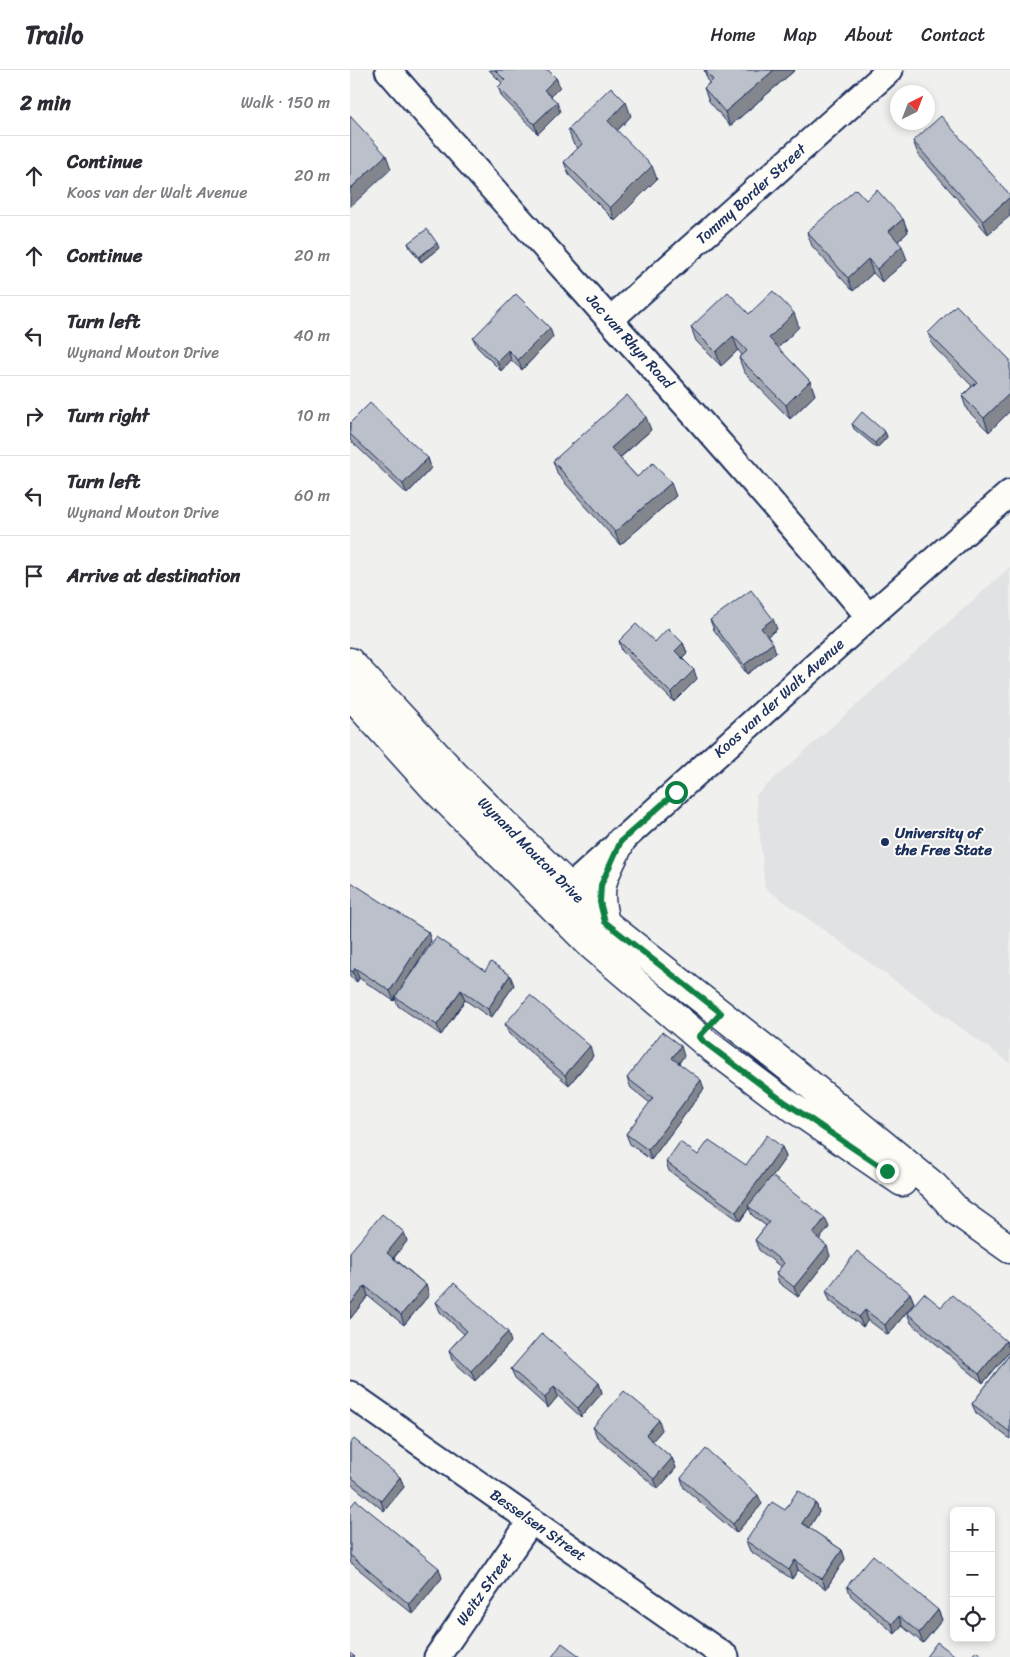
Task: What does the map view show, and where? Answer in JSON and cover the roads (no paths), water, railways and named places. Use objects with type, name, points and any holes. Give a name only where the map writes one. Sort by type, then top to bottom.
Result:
[{"type":"street","name":"Jac van Rhyn Road","points":[[388,70],[511,212],[611,318],[787,518],[869,616]]},
{"type":"street","name":"Tommy Border Street","points":[[611,318],[890,70]]},
{"type":"street","name":"Koos van der Walt Avenue","points":[[559,897],[869,616],[1010,492]]},
{"type":"street","name":"Wynand Mouton Drive","points":[[350,662],[449,768],[559,897],[591,945],[699,1037],[776,1096],[918,1193],[958,1212],[1010,1249]]},
{"type":"street","name":"Wynand Mouton Drive","points":[[350,695],[436,790],[559,897],[605,922],[721,1013],[934,1186],[958,1212]]},
{"type":"street","points":[[605,922],[600,902],[601,885],[621,841]]},
{"type":"street","points":[[699,1037],[721,1013]]},
{"type":"street","name":"Besselsen Street","points":[[350,1394],[446,1459],[532,1522],[726,1657]]},
{"type":"street","name":"Weitz Street","points":[[436,1657],[532,1522]]},
{"type":"place","name":"University of the Free State","points":[[885,842]]}]
